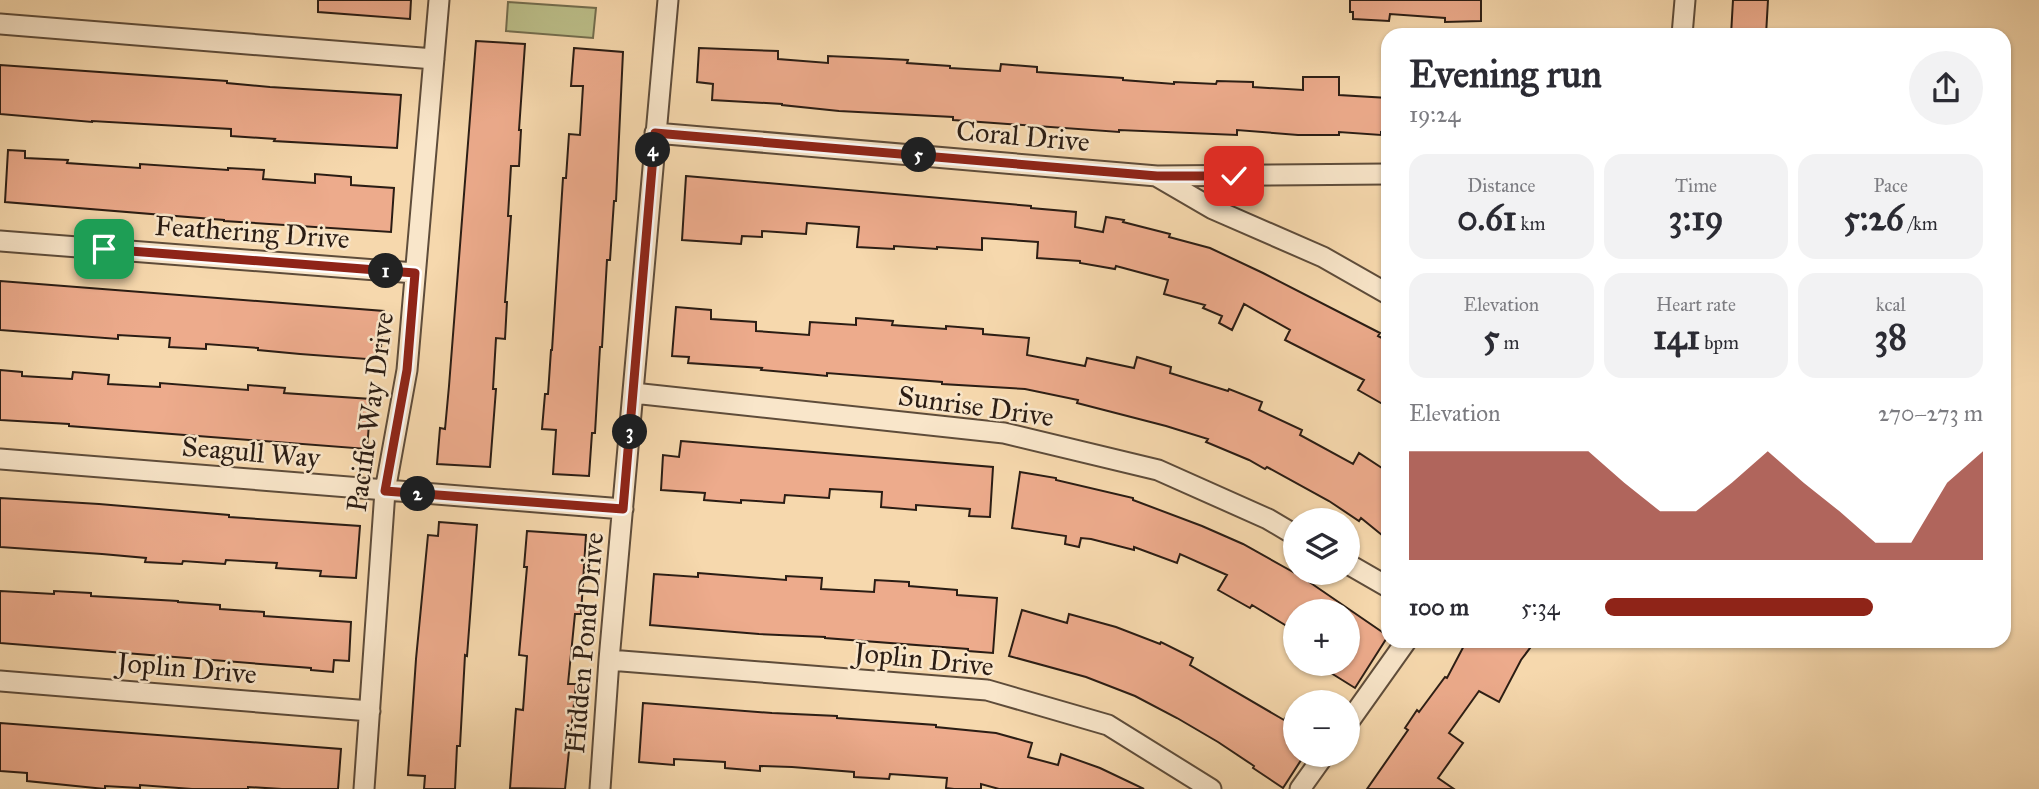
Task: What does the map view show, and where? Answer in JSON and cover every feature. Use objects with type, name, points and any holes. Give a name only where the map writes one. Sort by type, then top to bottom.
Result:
[{"type":"street","name":"Pacific Way Drive","points":[[364,789],[385,491],[407,370],[439,0]]},
{"type":"street","name":"Hidden Pond Drive","points":[[600,789],[609,660],[668,0]]},
{"type":"street","points":[[1683,28],[1685,0]]},
{"type":"street","points":[[0,24],[434,59]]},
{"type":"street","name":"Coral Drive","points":[[655,133],[1157,176],[1381,174]]},
{"type":"street","points":[[1157,176],[1213,209],[1381,284]]},
{"type":"street","name":"Feathering Drive","points":[[0,241],[415,273]]},
{"type":"street","name":"Sunrise Drive","points":[[633,393],[1004,433],[1158,470],[1283,527]]},
{"type":"street","name":"Seagull Way","points":[[0,459],[623,509]]},
{"type":"street","points":[[1360,571],[1381,583]]},
{"type":"street","points":[[1360,706],[1402,648]]},
{"type":"street","name":"Joplin Drive","points":[[609,660],[987,690],[1108,725],[1211,789]]},
{"type":"street","name":"Joplin Drive","points":[[0,681],[370,711]]},
{"type":"street","points":[[1300,789],[1316,767]]},
{"type":"green space","points":[[508,2],[596,8],[593,38],[506,31]]},
{"type":"building","points":[[318,0],[411,0],[410,19],[318,12]]},
{"type":"building","points":[[1350,0],[1481,0],[1481,21],[1445,22],[1445,18],[1390,14],[1389,21],[1353,19]]},
{"type":"building","points":[[1733,0],[1768,0],[1766,28],[1731,28]]},
{"type":"building","points":[[476,41],[525,44],[519,166],[511,166],[505,339],[496,338],[493,389],[496,389],[490,467],[437,464],[440,428],[445,429],[449,386]]},
{"type":"building","points":[[574,48],[623,52],[616,201],[610,260],[607,260],[595,433],[592,433],[589,476],[553,474],[556,430],[542,429],[552,350],[563,178],[566,178],[569,134],[580,135],[583,86],[571,86]]},
{"type":"building","points":[[699,48],[778,51],[778,59],[828,63],[828,56],[908,60],[907,63],[1000,71],[1001,64],[1037,67],[1037,72],[1123,80],[1174,84],[1253,82],[1253,87],[1303,90],[1303,77],[1339,77],[1339,95],[1381,98],[1381,135],[1339,132],[1339,135],[1298,135],[1237,130],[1237,135],[1119,132],[953,120],[953,117],[712,100],[713,84],[697,82]]},
{"type":"building","points":[[0,65],[401,95],[397,148],[274,141],[275,139],[231,136],[231,129],[0,114]]},
{"type":"building","points":[[8,150],[25,151],[25,158],[68,160],[67,163],[140,168],[140,164],[264,170],[263,179],[315,183],[315,174],[351,177],[351,185],[394,188],[391,232],[5,202]]},
{"type":"building","points":[[686,176],[1076,212],[1075,227],[1103,232],[1106,217],[1124,220],[1123,222],[1210,248],[1380,333],[1381,403],[1358,390],[1364,380],[1285,340],[1290,330],[1244,304],[1232,330],[1219,323],[1222,316],[1203,308],[1205,305],[1164,294],[1168,280],[1116,266],[1115,269],[1080,261],[1037,258],[1038,242],[982,238],[982,250],[857,247],[859,227],[807,223],[806,234],[762,231],[762,237],[742,236],[741,244],[682,240]]},
{"type":"building","points":[[0,281],[384,311],[380,360],[206,344],[206,349],[169,347],[170,338],[118,335],[118,339],[0,330]]},
{"type":"building","points":[[676,307],[711,310],[711,319],[756,322],[756,331],[809,335],[810,322],[856,325],[856,318],[893,321],[892,325],[983,329],[983,334],[1029,338],[1027,355],[1085,366],[1087,358],[1134,368],[1137,357],[1171,367],[1170,373],[1228,391],[1229,389],[1262,402],[1259,410],[1302,430],[1300,435],[1353,464],[1359,453],[1381,467],[1381,534],[1360,520],[1360,508],[1340,508],[1267,467],[1265,469],[1206,442],[1208,439],[1077,403],[1078,400],[1025,389],[827,373],[827,376],[688,363],[689,357],[672,356]]},
{"type":"building","points":[[0,370],[22,372],[22,376],[72,379],[73,372],[109,375],[108,384],[160,387],[160,383],[248,390],[248,385],[285,388],[284,393],[371,399],[367,449],[0,420]]},
{"type":"building","points":[[681,441],[993,467],[990,517],[969,516],[970,509],[916,505],[916,510],[881,507],[882,492],[830,489],[829,498],[785,495],[784,503],[741,500],[741,503],[704,500],[705,493],[661,490],[663,455],[679,457]]},
{"type":"building","points":[[1020,472],[1056,478],[1133,498],[1243,544],[1283,566],[1283,585],[1314,585],[1334,599],[1283,599],[1283,624],[1252,605],[1250,608],[1218,590],[1227,575],[1180,554],[1177,563],[1134,547],[1134,550],[1091,539],[1081,538],[1079,547],[1065,544],[1066,536],[1012,528]]},
{"type":"building","points":[[0,498],[360,526],[356,578],[320,576],[321,571],[276,568],[277,563],[226,560],[225,564],[145,562],[146,558],[0,547]]},
{"type":"building","points":[[439,522],[477,525],[455,789],[424,789],[425,776],[408,775],[428,535],[438,536]]},
{"type":"building","points":[[527,531],[586,535],[581,614],[575,614],[568,684],[576,684],[565,789],[510,788],[516,709],[523,710],[527,656],[519,655],[527,567],[524,567]]},
{"type":"building","points":[[698,573],[786,580],[786,576],[822,578],[821,589],[874,592],[875,580],[909,582],[909,586],[957,590],[957,595],[997,598],[993,653],[825,637],[650,625],[654,574],[698,577]]},
{"type":"building","points":[[0,591],[91,593],[91,596],[220,605],[220,609],[264,612],[264,616],[351,622],[349,661],[334,660],[333,672],[0,643]]},
{"type":"building","points":[[1022,610],[1067,623],[1069,614],[1116,627],[1160,644],[1161,642],[1193,658],[1190,665],[1283,719],[1283,767],[1297,767],[1283,788],[1218,742],[1135,696],[1086,677],[1009,656]]},
{"type":"building","points":[[1360,617],[1381,631],[1381,647],[1355,688],[1336,676],[1360,676]]},
{"type":"building","points":[[1463,648],[1530,648],[1499,702],[1479,691],[1449,733],[1463,743],[1438,778],[1454,789],[1367,789],[1408,730],[1405,728],[1417,710],[1419,712],[1445,677],[1447,678]]},
{"type":"building","points":[[643,703],[837,716],[996,733],[1032,743],[1028,757],[1058,765],[1061,754],[1100,768],[1144,789],[999,789],[981,784],[981,789],[954,789],[946,788],[947,778],[890,774],[889,779],[854,777],[854,772],[792,767],[760,766],[760,771],[725,768],[725,762],[674,759],[674,765],[639,762]]},
{"type":"building","points":[[0,723],[341,749],[338,789],[192,789],[140,785],[140,788],[105,786],[105,789],[27,781],[27,773],[0,771]]},
{"type":"route","points":[[104,249],[415,273],[407,370],[385,491],[623,509],[655,133],[1157,176],[1234,176]]}]
